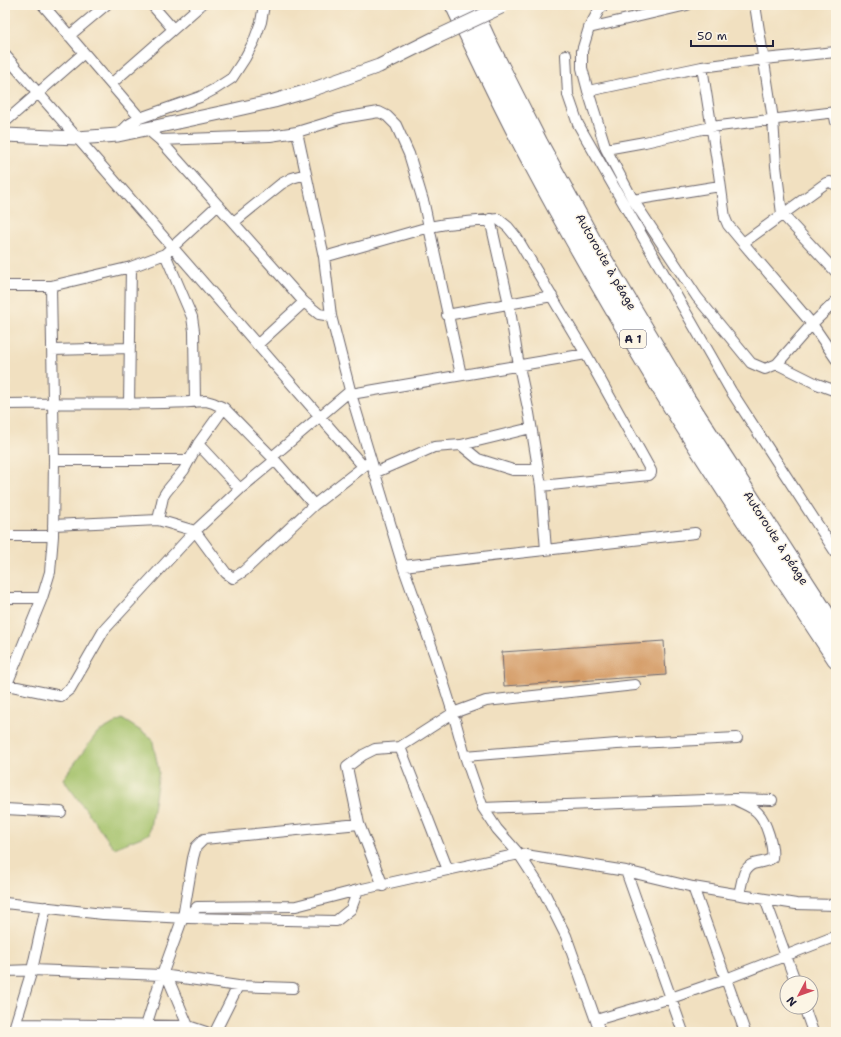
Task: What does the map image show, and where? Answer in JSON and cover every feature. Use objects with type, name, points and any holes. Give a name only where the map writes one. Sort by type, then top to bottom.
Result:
[{"type":"highway","name":"A 1","points":[[454,5],[516,132],[597,280],[673,407],[836,659]]},
{"type":"highway","name":"Autoroute à péage","points":[[471,5],[489,44],[539,142],[596,246],[687,400],[836,630]]},
{"type":"street","points":[[43,5],[140,118]]},
{"type":"street","points":[[69,36],[106,5]]},
{"type":"street","points":[[152,5],[173,29]]},
{"type":"street","points":[[111,84],[201,5]]},
{"type":"street","points":[[118,135],[128,125],[140,118],[200,97],[232,78],[254,41],[261,22],[264,5]]},
{"type":"street","points":[[604,5],[599,10],[589,28],[582,51],[582,68],[606,149],[633,200],[697,296],[750,363],[765,369],[777,364],[812,324],[836,301]]},
{"type":"street","points":[[589,28],[687,5]]},
{"type":"street","points":[[755,5],[773,119],[776,166],[782,214],[836,272]]},
{"type":"street","points":[[5,135],[77,138],[118,135],[274,101],[308,91],[378,66],[503,6]]},
{"type":"street","points":[[588,91],[702,67],[836,52]]},
{"type":"street","points":[[5,122],[84,53]]},
{"type":"street","points":[[5,55],[77,138],[168,250],[257,344],[320,417],[367,464],[374,473],[436,659],[465,756],[483,808],[497,829],[519,854],[545,894],[566,936],[600,1032]]},
{"type":"street","points":[[566,55],[568,95],[578,124],[731,391],[836,553]]},
{"type":"street","points":[[702,67],[725,218],[728,225],[812,324],[836,359]]},
{"type":"street","points":[[160,140],[270,136],[297,132],[343,118],[372,113],[379,112],[387,116],[396,125],[409,154],[424,204],[461,375]]},
{"type":"street","points":[[606,149],[711,127],[773,119],[835,115]]},
{"type":"street","points":[[147,129],[160,140],[304,302],[319,314],[331,316]]},
{"type":"street","points":[[297,132],[324,257],[331,316],[351,393],[367,464]]},
{"type":"street","points":[[234,222],[281,184],[292,178],[306,174]]},
{"type":"street","points":[[743,243],[826,183],[830,182],[836,185]]},
{"type":"street","points":[[633,200],[720,186]]},
{"type":"street","points":[[5,286],[51,286],[131,267],[168,250],[218,205]]},
{"type":"street","points":[[490,219],[509,304],[541,486],[546,550]]},
{"type":"street","points":[[324,257],[446,224],[498,219],[508,227],[517,238],[586,354],[651,471],[649,475],[541,486]]},
{"type":"street","points":[[168,250],[192,318],[194,331],[195,402]]},
{"type":"street","points":[[129,404],[131,267]]},
{"type":"street","points":[[51,286],[54,460],[53,536],[50,572],[42,598],[6,687],[61,696],[70,689],[104,630],[195,531],[320,417],[351,393],[586,354]]},
{"type":"street","points":[[447,315],[552,296]]},
{"type":"street","points":[[257,344],[304,302]]},
{"type":"street","points":[[52,350],[130,348]]},
{"type":"street","points":[[777,364],[817,384],[836,391]]},
{"type":"street","points":[[5,404],[129,404],[206,401],[213,403],[224,408],[274,458],[314,505]]},
{"type":"street","points":[[158,520],[163,497],[184,470],[198,444],[224,408]]},
{"type":"street","points":[[374,473],[434,447],[460,445],[531,428]]},
{"type":"street","points":[[198,444],[240,489]]},
{"type":"street","points":[[460,445],[478,459],[513,470],[538,470]]},
{"type":"street","points":[[54,460],[189,460]]},
{"type":"street","points":[[53,525],[158,520],[195,531],[226,573],[233,578],[244,571],[314,505],[367,464]]},
{"type":"street","points":[[404,566],[694,533]]},
{"type":"street","points":[[5,536],[53,536]]},
{"type":"street","points":[[5,598],[42,598]]},
{"type":"street","points":[[383,886],[359,824],[347,768],[363,755],[375,749],[400,747],[453,713],[486,702],[635,685]]},
{"type":"street","points":[[465,756],[535,752],[617,744],[737,738]]},
{"type":"street","points":[[400,747],[448,870]]},
{"type":"street","points":[[483,808],[734,799],[772,800]]},
{"type":"street","points":[[734,799],[759,813],[769,833],[773,854],[772,858],[769,860],[751,864],[747,867],[739,894]]},
{"type":"street","points":[[5,809],[61,812]]},
{"type":"street","points":[[149,1028],[164,975],[185,918],[193,858],[196,847],[204,839],[359,824]]},
{"type":"street","points":[[185,918],[197,907],[296,906],[358,890],[383,886],[519,854],[626,871],[693,886],[765,899],[835,908]]},
{"type":"street","points":[[626,871],[683,1032]]},
{"type":"street","points":[[693,886],[746,1032]]},
{"type":"street","points":[[5,903],[103,914],[185,918],[336,921],[351,909],[358,890]]},
{"type":"street","points":[[765,899],[793,975]]},
{"type":"street","points":[[46,907],[32,970],[14,1028],[149,1028],[188,1026],[206,1032]]},
{"type":"street","points":[[596,1020],[671,998],[726,979],[836,936]]},
{"type":"street","points":[[5,971],[32,970],[164,975],[238,986],[293,988]]},
{"type":"street","points":[[164,975],[188,1026]]},
{"type":"street","points":[[216,1032],[238,986]]},
{"type":"street","points":[[807,1015],[813,1032]]},
{"type":"green space","points":[[122,719],[152,738],[159,772],[149,834],[114,848],[63,779],[97,733]]},
{"type":"building","points":[[664,641],[666,675],[504,686],[502,652]]}]
